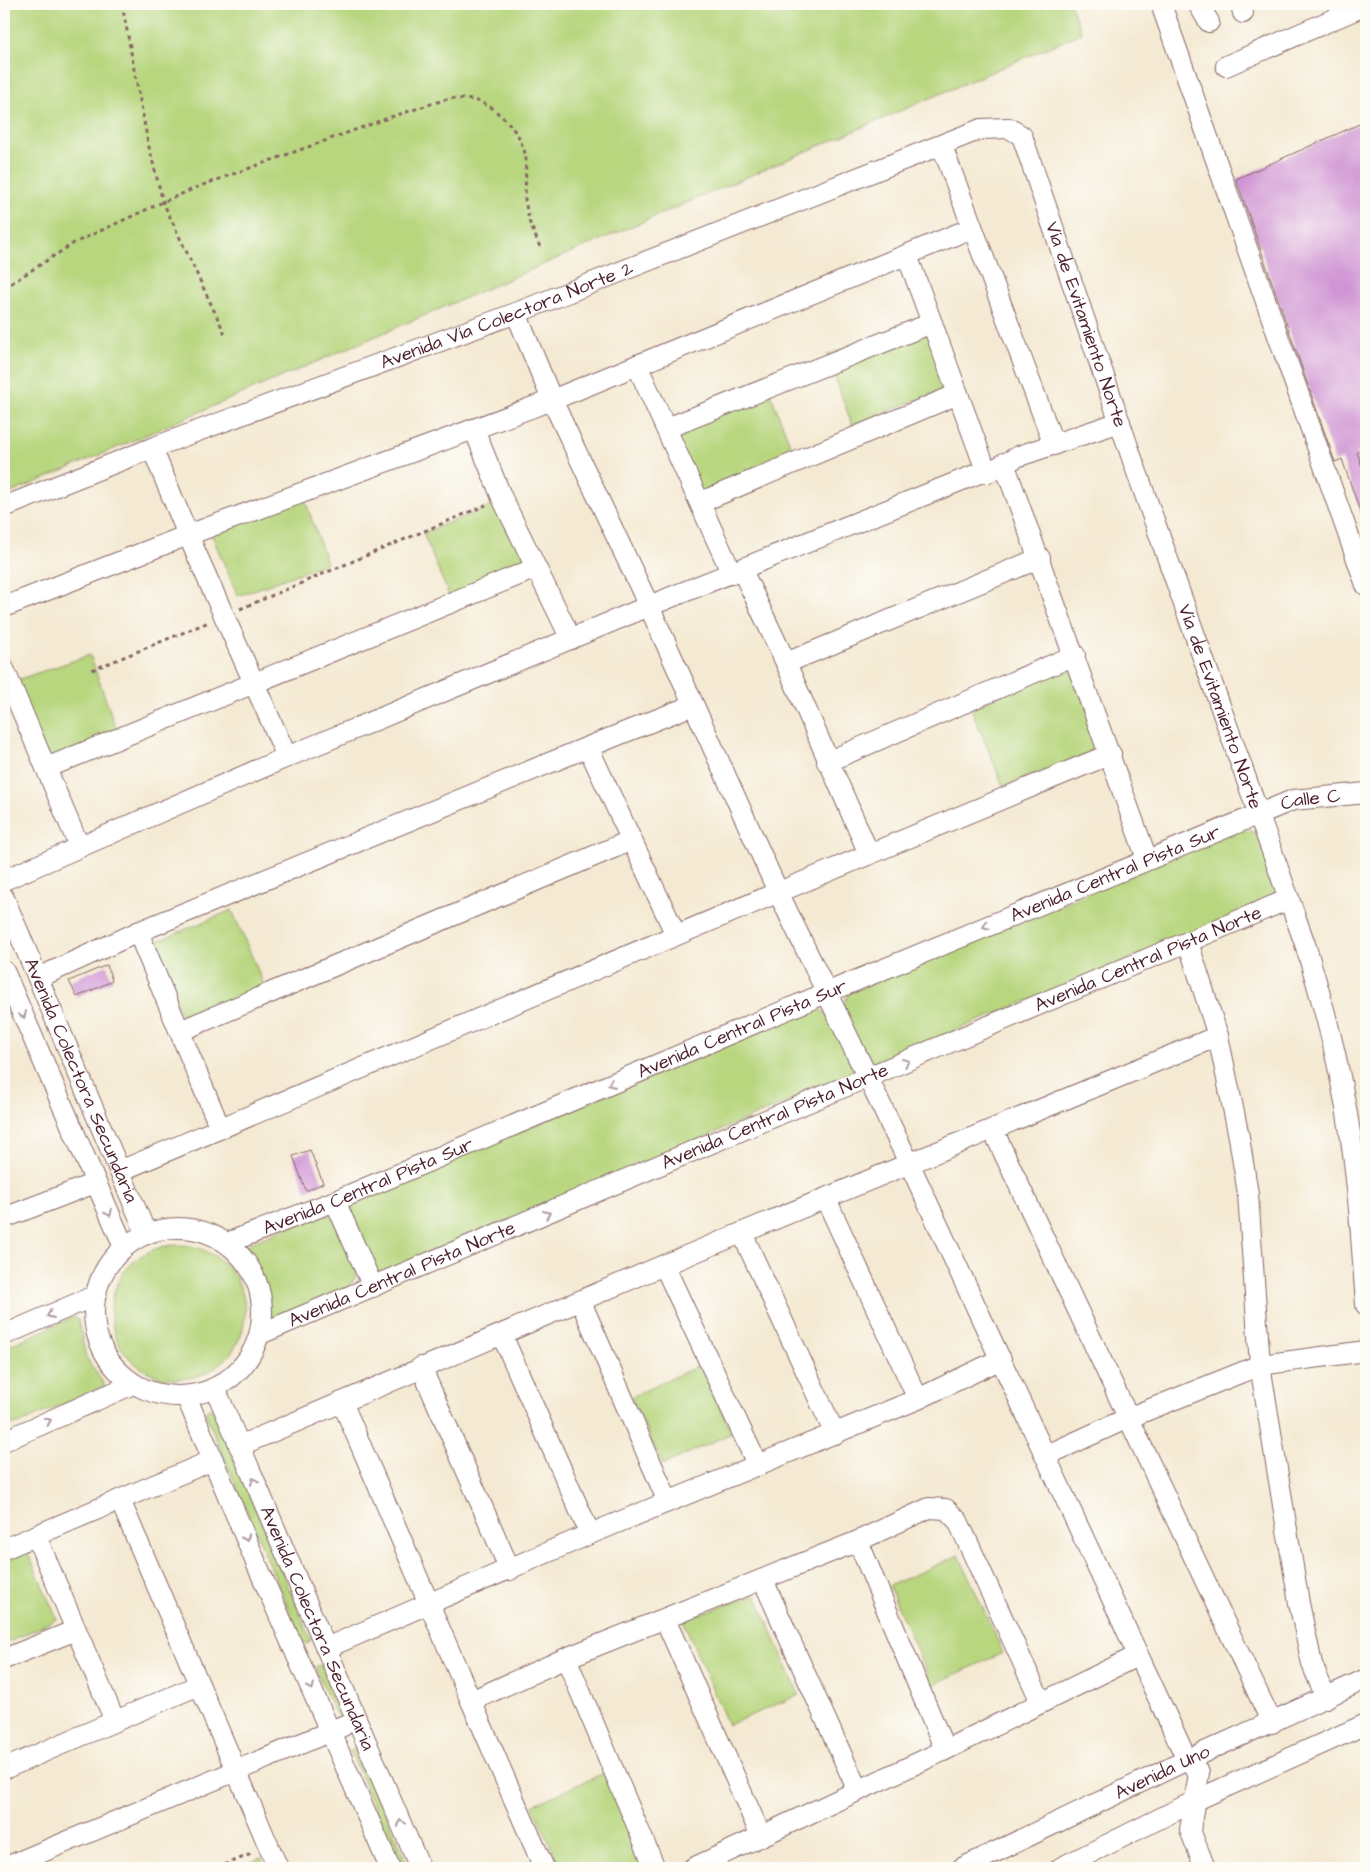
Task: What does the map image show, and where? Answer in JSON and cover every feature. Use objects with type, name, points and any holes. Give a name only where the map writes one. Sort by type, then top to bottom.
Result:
[{"type":"street","points":[[1198,4],[1209,22]]},
{"type":"street","points":[[1226,66],[1366,4]]},
{"type":"street","points":[[1163,10],[1366,585]]},
{"type":"street","name":"Avenida Vía Colectora Norte 2","points":[[4,507],[152,448],[516,313],[981,129],[1009,128]]},
{"type":"street","name":"Vía de Evitamiento Norte","points":[[1009,128],[1022,136],[1120,422],[1289,899],[1326,1014],[1344,1094],[1360,1227],[1366,1305]]},
{"type":"street","points":[[942,146],[1054,445]]},
{"type":"street","points":[[4,607],[188,535],[552,400],[972,228]]},
{"type":"street","points":[[907,255],[958,394],[1040,558],[1147,859]]},
{"type":"street","points":[[516,313],[552,400],[649,606],[779,894],[910,1165],[1137,1656],[1187,1760],[1199,1773],[1190,1830],[1205,1868]]},
{"type":"street","points":[[667,428],[932,323]]},
{"type":"street","points":[[638,365],[701,502],[786,663],[869,854]]},
{"type":"street","points":[[701,502],[958,394]]},
{"type":"street","points":[[4,880],[287,757],[649,606],[982,472],[1120,422]]},
{"type":"street","points":[[474,429],[502,498],[571,639]]},
{"type":"street","points":[[152,448],[188,535],[287,757]]},
{"type":"street","points":[[786,663],[1040,558]]},
{"type":"street","points":[[46,768],[536,568]]},
{"type":"street","points":[[828,762],[1075,655]]},
{"type":"street","points":[[4,669],[79,846]]},
{"type":"street","points":[[38,978],[138,932],[588,746],[693,705]]},
{"type":"street","points":[[588,746],[676,935]]},
{"type":"street","points":[[120,1171],[676,935],[779,894],[869,854],[1111,754]]},
{"type":"street","name":"Calle C","points":[[1258,815],[1293,800],[1366,793]]},
{"type":"street","name":"Avenida Central Pista Sur","points":[[227,1243],[335,1201],[826,993],[1147,859],[1258,815]]},
{"type":"street","points":[[180,1031],[632,840]]},
{"type":"street","name":"Avenida Colectora Secundaria","points":[[4,898],[143,1226],[150,1232]]},
{"type":"street","name":"Avenida Central Pista Norte","points":[[260,1334],[1289,899]]},
{"type":"street","points":[[138,932],[220,1128]]},
{"type":"street","points":[[1188,942],[1218,1036],[1237,1127],[1248,1194],[1260,1365],[1299,1603],[1312,1664],[1326,1698]]},
{"type":"street","name":"Avenida Colectora Secundaria","points":[[4,970],[124,1247]]},
{"type":"street","points":[[239,1446],[421,1367],[581,1302],[664,1265],[910,1165],[1218,1036]]},
{"type":"street","points":[[993,1130],[1272,1723]]},
{"type":"street","points":[[4,1218],[95,1183]]},
{"type":"street","points":[[826,1199],[918,1398]]},
{"type":"street","points":[[335,1201],[373,1287]]},
{"type":"street","points":[[170,1228],[190,1228],[209,1234],[227,1243],[242,1257],[254,1274],[260,1293],[262,1307],[260,1334],[252,1353],[240,1370],[224,1383],[215,1388],[186,1396],[158,1395],[133,1384],[113,1368],[100,1346],[93,1322],[94,1296],[106,1269],[124,1247],[150,1232],[170,1228]]},
{"type":"street","points":[[742,1233],[835,1434]]},
{"type":"street","points":[[664,1265],[758,1466]]},
{"type":"street","points":[[4,1335],[94,1296]]},
{"type":"street","points":[[581,1302],[668,1502]]},
{"type":"street","points":[[502,1334],[590,1534]]},
{"type":"street","points":[[1045,1456],[1128,1418],[1260,1365],[1366,1351]]},
{"type":"street","points":[[326,1648],[590,1534],[835,1434],[1001,1359]]},
{"type":"street","points":[[421,1367],[510,1570]]},
{"type":"street","points":[[4,1440],[133,1384]]},
{"type":"street","name":"Avenida Colectora Secundaria","points":[[215,1388],[420,1868]]},
{"type":"street","name":"Avenida Colectora Secundaria","points":[[186,1396],[390,1868]]},
{"type":"street","points":[[342,1402],[544,1868]]},
{"type":"street","points":[[4,1549],[213,1460]]},
{"type":"street","points":[[120,1500],[278,1868]]},
{"type":"street","points":[[471,1701],[566,1658],[858,1541],[929,1508],[946,1509],[958,1521],[1041,1702]]},
{"type":"street","points":[[36,1536],[115,1721]]},
{"type":"street","points":[[858,1541],[945,1750]]},
{"type":"street","points":[[763,1580],[858,1791]]},
{"type":"street","points":[[665,1619],[762,1836]]},
{"type":"street","points":[[4,1659],[76,1630]]},
{"type":"street","points":[[693,1868],[945,1750],[1137,1656]]},
{"type":"street","points":[[566,1658],[655,1868]]},
{"type":"street","name":"Avenida Uno","points":[[962,1868],[1187,1760],[1272,1723],[1366,1678]]},
{"type":"street","points":[[4,1769],[199,1685]]},
{"type":"street","points":[[4,1868],[357,1720]]},
{"type":"street","points":[[1060,1868],[1196,1801],[1366,1724]]},
{"type":"path","points":[[122,4],[148,143],[163,202],[226,336]]},
{"type":"path","points":[[4,288],[74,243],[200,186],[399,114],[450,98],[474,100],[496,112],[507,121],[519,137],[526,156],[525,200],[529,221],[540,247]]},
{"type":"path","points":[[92,670],[502,498]]},
{"type":"path","points":[[217,1868],[269,1847]]},
{"type":"green space","points":[[4,4],[1070,4],[1082,33],[4,496]]},
{"type":"green space","points":[[937,315],[958,384],[852,425],[827,355]]},
{"type":"green space","points":[[766,382],[793,452],[698,495],[670,423]]},
{"type":"green space","points":[[304,497],[327,563],[238,596],[210,531]]},
{"type":"green space","points":[[500,502],[529,565],[450,598],[423,533]]},
{"type":"green space","points":[[90,655],[118,734],[49,763],[14,681]]},
{"type":"green space","points":[[1064,667],[1074,673],[1100,743],[1097,751],[1003,786],[971,708]]},
{"type":"green space","points":[[1240,830],[1252,831],[1261,839],[1279,884],[1270,901],[874,1064],[855,1038],[843,1010],[844,1003],[851,992]]},
{"type":"green space","points":[[232,910],[265,987],[184,1023],[153,943]]},
{"type":"green space","points":[[813,1007],[828,1014],[852,1064],[849,1076],[386,1272],[376,1271],[351,1217],[351,1209],[356,1201]]},
{"type":"green space","points":[[322,1213],[334,1220],[357,1273],[349,1289],[268,1319],[267,1298],[262,1280],[239,1248]]},
{"type":"green space","points":[[178,1245],[203,1250],[225,1265],[240,1287],[245,1312],[240,1337],[225,1359],[203,1374],[178,1379],[153,1374],[131,1359],[116,1337],[111,1312],[116,1287],[131,1265],[153,1250]]},
{"type":"green space","points":[[74,1317],[78,1319],[86,1357],[105,1386],[18,1424],[7,1424],[4,1422],[4,1348]]},
{"type":"green space","points":[[700,1365],[732,1433],[663,1465],[631,1397]]},
{"type":"green space","points":[[209,1408],[214,1411],[311,1640],[307,1644],[303,1642],[206,1415],[205,1411]]},
{"type":"green space","points":[[27,1551],[57,1619],[4,1644],[4,1562]]},
{"type":"green space","points":[[959,1555],[1003,1653],[932,1685],[889,1586]]},
{"type":"green space","points":[[756,1595],[799,1695],[728,1725],[683,1620]]},
{"type":"green space","points":[[319,1665],[324,1667],[344,1714],[340,1719],[337,1718],[316,1670],[316,1667]]},
{"type":"green space","points":[[358,1748],[409,1868],[400,1868],[350,1751]]},
{"type":"green space","points":[[604,1773],[645,1868],[560,1868],[533,1805]]},
{"type":"green space","points":[[261,1858],[265,1868],[238,1868]]},
{"type":"building","points":[[1366,121],[1366,448],[1357,452],[1366,478],[1366,522],[1364,523],[1342,459],[1335,462],[1236,179]]},
{"type":"building","points":[[107,965],[112,981],[77,997],[69,981]]},
{"type":"building","points":[[310,1150],[323,1183],[306,1191],[293,1156]]}]
